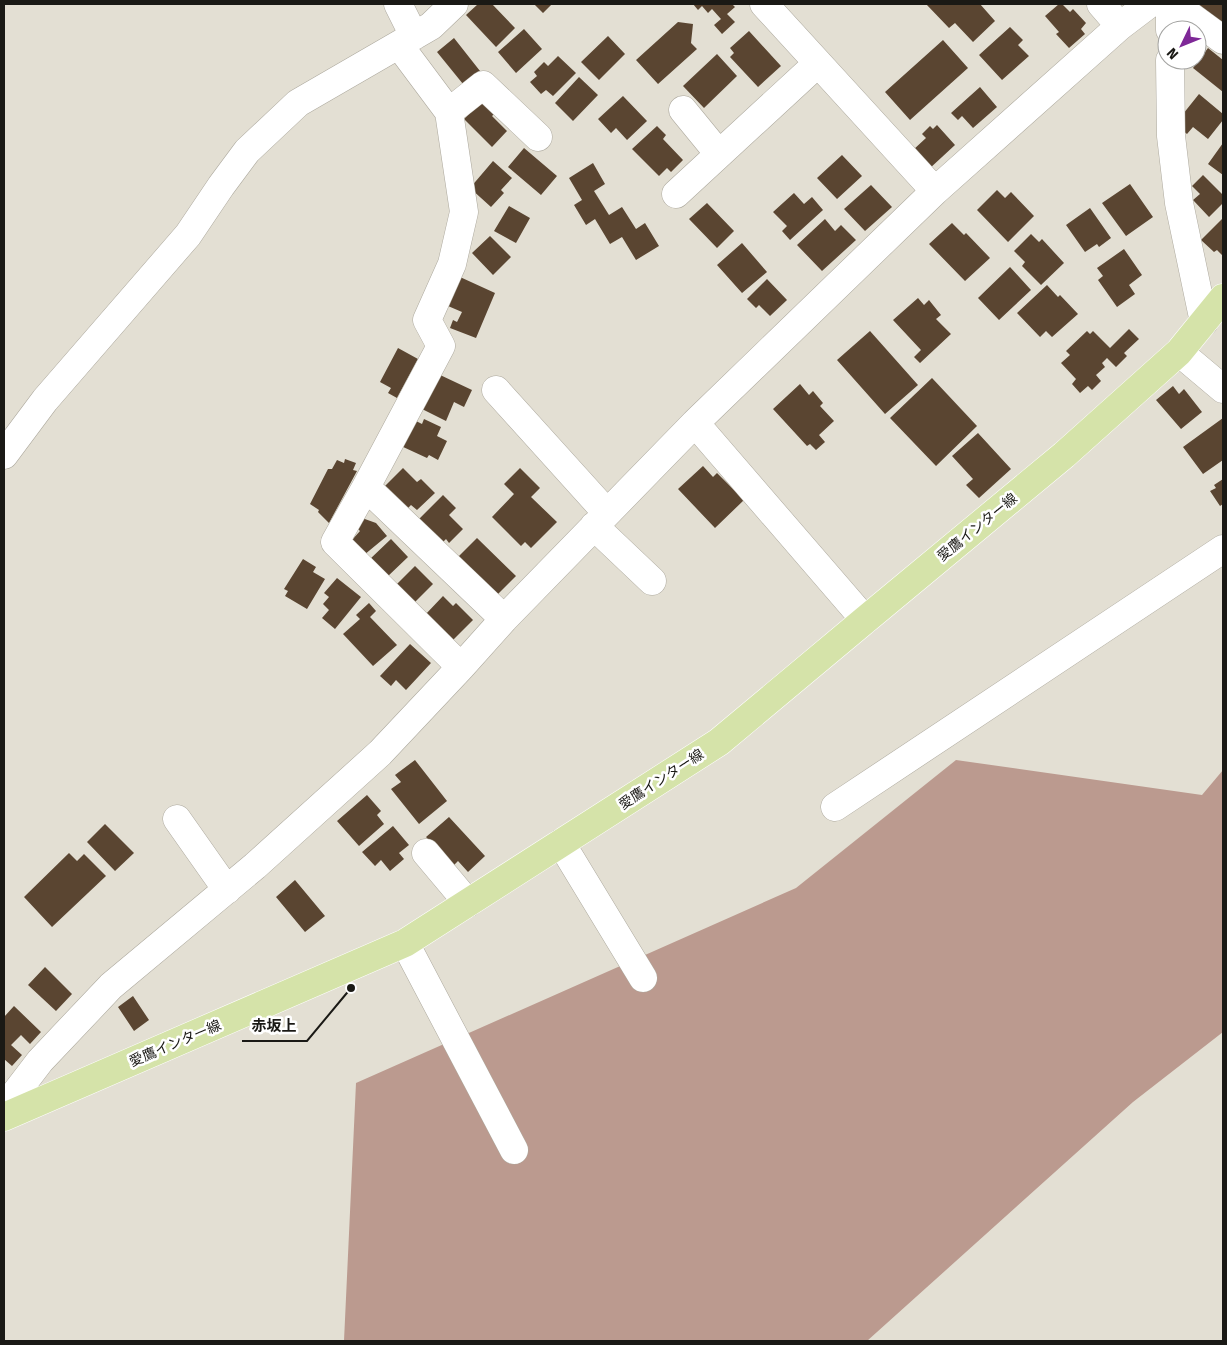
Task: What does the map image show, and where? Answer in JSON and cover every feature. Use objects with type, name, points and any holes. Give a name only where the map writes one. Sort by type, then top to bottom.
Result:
[{"type":"main road","name":"愛鷹インター線","points":[[4,1117],[405,944],[719,742],[1064,455],[1179,352],[1223,298]]},
{"type":"street","points":[[398,4],[407,40],[449,112],[464,212],[452,264],[427,320],[440,346],[335,542],[461,668]]},
{"type":"street","points":[[4,455],[45,400],[188,235],[247,151],[298,104],[431,26],[454,4]]},
{"type":"street","points":[[764,4],[935,191]]},
{"type":"street","points":[[1101,4],[1120,26]]},
{"type":"street","points":[[4,1108],[40,1061],[112,986],[255,866],[380,753],[600,519],[695,423],[935,191],[1120,26],[1149,4]]},
{"type":"street","points":[[1171,20],[1172,4]]},
{"type":"street","points":[[1172,4],[1223,40]]},
{"type":"street","points":[[676,194],[818,63]]},
{"type":"street","points":[[1170,70],[1171,136],[1179,203],[1204,322]]},
{"type":"street","points":[[449,112],[483,85],[538,137]]},
{"type":"street","points":[[683,110],[719,154]]},
{"type":"street","points":[[1179,352],[1223,389]]},
{"type":"street","points":[[496,390],[652,581]]},
{"type":"street","points":[[695,423],[864,620]]},
{"type":"street","points":[[366,487],[504,619]]},
{"type":"street","points":[[835,807],[1223,549]]},
{"type":"street","points":[[177,819],[227,890]]},
{"type":"street","points":[[561,843],[643,978]]},
{"type":"street","points":[[426,853],[468,903]]},
{"type":"street","points":[[405,944],[514,1150]]},
{"type":"shaded area","points":[[956,760],[1202,795],[1223,770],[1223,1032],[1133,1102],[867,1341],[344,1341],[356,1083],[796,888]]},
{"type":"building","points":[[478,4],[492,4],[515,28],[496,47],[466,15]]},
{"type":"building","points":[[534,4],[552,4],[543,13]]},
{"type":"building","points":[[693,4],[732,4],[735,7],[727,14],[735,22],[722,34],[714,25],[721,19],[712,9],[708,13],[702,6],[698,10]]},
{"type":"building","points":[[926,4],[980,4],[995,21],[973,42],[955,23],[949,28]]},
{"type":"building","points":[[1059,4],[1062,4],[1070,12],[1073,9],[1086,23],[1081,29],[1085,34],[1069,48],[1056,34],[1059,32],[1045,16]]},
{"type":"building","points":[[1196,4],[1223,4],[1223,23]]},
{"type":"building","points":[[678,22],[693,24],[691,43],[697,49],[658,84],[636,60]]},
{"type":"building","points":[[1010,27],[1023,40],[1018,45],[1029,56],[1002,80],[979,55]]},
{"type":"building","points":[[524,29],[542,49],[516,73],[498,52]]},
{"type":"building","points":[[749,31],[781,66],[758,87],[730,57],[734,53],[730,48]]},
{"type":"building","points":[[608,36],[625,54],[599,80],[581,62]]},
{"type":"building","points":[[454,38],[480,71],[463,84],[437,52]]},
{"type":"building","points":[[943,40],[968,68],[910,120],[885,92]]},
{"type":"building","points":[[1208,48],[1223,60],[1223,92],[1196,70],[1207,70]]},
{"type":"building","points":[[717,54],[737,76],[704,108],[683,86]]},
{"type":"building","points":[[558,56],[576,73],[553,96],[546,90],[541,94],[530,82],[537,76],[534,72],[544,62],[548,66]]},
{"type":"building","points":[[579,77],[598,95],[573,121],[555,103]]},
{"type":"building","points":[[980,87],[997,107],[973,128],[962,116],[958,120],[951,113]]},
{"type":"building","points":[[1199,94],[1223,114],[1223,120],[1208,139],[1193,127],[1187,134],[1182,130],[1183,114]]},
{"type":"building","points":[[623,96],[647,121],[627,140],[616,128],[611,133],[598,119]]},
{"type":"building","points":[[483,100],[495,113],[492,116],[507,131],[492,147],[464,119]]},
{"type":"building","points":[[937,125],[955,145],[929,169],[913,150],[926,138],[922,134],[930,126],[933,129]]},
{"type":"building","points":[[657,126],[666,135],[663,139],[683,160],[671,172],[667,168],[659,176],[632,149]]},
{"type":"building","points":[[1223,143],[1223,175],[1208,164]]},
{"type":"building","points":[[524,148],[557,176],[541,195],[508,167]]},
{"type":"building","points":[[842,155],[862,176],[837,199],[817,178]]},
{"type":"building","points":[[493,161],[512,178],[501,190],[504,193],[491,207],[470,188]]},
{"type":"building","points":[[593,163],[605,184],[594,191],[609,215],[622,207],[636,229],[645,223],[659,246],[636,260],[622,237],[610,244],[595,219],[586,225],[574,205],[582,200],[569,178]]},
{"type":"building","points":[[1203,175],[1223,195],[1223,203],[1209,217],[1193,200],[1200,194],[1192,186]]},
{"type":"building","points":[[1130,184],[1153,217],[1126,236],[1102,203]]},
{"type":"building","points":[[871,185],[892,207],[865,231],[844,209]]},
{"type":"building","points":[[997,190],[1005,198],[1011,192],[1034,216],[1008,242],[977,210]]},
{"type":"building","points":[[794,193],[804,204],[812,197],[823,210],[790,240],[782,231],[787,226],[773,212]]},
{"type":"building","points":[[707,203],[734,231],[717,248],[689,219]]},
{"type":"building","points":[[509,206],[530,218],[516,243],[494,231]]},
{"type":"building","points":[[1090,208],[1111,238],[1099,247],[1097,244],[1085,252],[1066,225]]},
{"type":"building","points":[[1223,218],[1223,256],[1217,250],[1214,252],[1201,240]]},
{"type":"building","points":[[825,219],[835,231],[841,225],[856,240],[822,271],[797,245]]},
{"type":"building","points":[[952,223],[964,235],[966,233],[990,258],[965,281],[929,244]]},
{"type":"building","points":[[1031,234],[1039,242],[1042,239],[1064,263],[1041,285],[1022,266],[1025,262],[1014,251]]},
{"type":"building","points":[[490,236],[511,257],[493,275],[472,253]]},
{"type":"building","points":[[742,243],[767,272],[742,293],[717,265]]},
{"type":"building","points":[[1124,249],[1142,275],[1129,285],[1135,294],[1117,307],[1098,280],[1103,276],[1097,268]]},
{"type":"building","points":[[1010,267],[1031,290],[999,320],[978,298]]},
{"type":"building","points":[[460,277],[495,293],[476,338],[450,328],[453,320],[457,322],[462,312],[448,306]]},
{"type":"building","points":[[767,279],[787,300],[770,316],[759,305],[756,308],[747,299]]},
{"type":"building","points":[[1047,285],[1058,297],[1060,295],[1078,314],[1052,337],[1046,331],[1040,337],[1017,313]]},
{"type":"building","points":[[918,298],[924,305],[929,300],[941,315],[936,319],[951,334],[920,363],[914,357],[921,350],[893,320]]},
{"type":"building","points":[[1129,329],[1139,339],[1124,353],[1127,356],[1116,367],[1107,358],[1102,363],[1105,367],[1096,375],[1101,381],[1092,390],[1088,386],[1080,393],[1072,384],[1076,379],[1061,363],[1070,355],[1066,351],[1087,331],[1090,334],[1093,331],[1110,348]]},
{"type":"building","points":[[870,331],[918,385],[885,414],[837,360]]},
{"type":"building","points":[[398,348],[418,359],[397,398],[388,393],[391,388],[380,382]]},
{"type":"building","points":[[438,374],[472,390],[464,407],[454,402],[446,421],[422,409]]},
{"type":"building","points":[[932,378],[977,426],[936,466],[890,418]]},
{"type":"building","points":[[800,384],[809,395],[813,391],[823,403],[820,406],[834,421],[819,435],[825,442],[816,450],[810,444],[807,446],[773,409]]},
{"type":"building","points":[[1173,386],[1179,394],[1184,389],[1202,412],[1181,429],[1156,400]]},
{"type":"building","points":[[1223,418],[1223,460],[1203,474],[1183,447]]},
{"type":"building","points":[[424,419],[441,427],[437,436],[447,441],[438,460],[429,455],[427,458],[401,446],[414,420],[422,424]]},
{"type":"building","points":[[978,433],[1011,469],[979,498],[966,485],[973,479],[952,456]]},
{"type":"building","points":[[345,459],[356,463],[353,470],[357,471],[329,523],[318,512],[319,510],[310,504],[328,469],[332,469],[337,460],[344,463]]},
{"type":"building","points":[[703,466],[713,477],[717,473],[744,500],[715,528],[678,489]]},
{"type":"building","points":[[403,468],[417,482],[421,479],[435,493],[417,510],[411,505],[405,511],[382,489]]},
{"type":"building","points":[[520,468],[540,488],[531,497],[557,522],[531,548],[525,542],[521,546],[492,517],[514,494],[504,484]]},
{"type":"building","points":[[1223,479],[1223,504],[1220,506],[1210,491],[1216,488],[1214,485]]},
{"type":"building","points":[[443,495],[456,508],[449,515],[463,529],[449,543],[446,539],[442,543],[419,519]]},
{"type":"building","points":[[362,518],[376,523],[387,536],[364,555],[352,540],[360,531],[355,526]]},
{"type":"building","points":[[477,538],[516,576],[493,599],[454,561]]},
{"type":"building","points":[[391,539],[408,557],[386,578],[369,560]]},
{"type":"building","points":[[303,559],[316,567],[313,572],[325,579],[307,609],[285,596],[288,591],[284,589]]},
{"type":"building","points":[[415,566],[433,584],[413,604],[395,586]]},
{"type":"building","points":[[337,578],[361,597],[335,629],[322,618],[329,610],[323,604],[329,597],[324,593]]},
{"type":"building","points":[[443,596],[453,606],[456,603],[473,620],[452,641],[425,615]]},
{"type":"building","points":[[369,603],[376,611],[370,617],[397,645],[373,666],[343,634],[360,619],[356,615]]},
{"type":"building","points":[[410,644],[431,663],[406,690],[396,680],[391,686],[380,676]]},
{"type":"building","points":[[415,760],[447,801],[419,824],[391,789],[401,782],[395,775]]},
{"type":"building","points":[[367,795],[381,811],[377,815],[384,824],[359,846],[337,821]]},
{"type":"building","points":[[449,817],[485,856],[468,872],[458,861],[453,866],[426,837]]},
{"type":"building","points":[[105,824],[134,853],[115,871],[87,842]]},
{"type":"building","points":[[393,826],[409,845],[399,853],[404,859],[390,871],[381,860],[375,866],[362,852]]},
{"type":"building","points":[[69,853],[77,861],[84,854],[106,876],[52,927],[24,897]]},
{"type":"building","points":[[295,880],[325,916],[305,932],[276,897]]},
{"type":"building","points":[[45,967],[72,994],[56,1011],[28,985]]},
{"type":"building","points":[[133,996],[149,1020],[134,1031],[118,1007]]},
{"type":"building","points":[[14,1006],[41,1032],[30,1044],[21,1035],[11,1045],[22,1055],[12,1066],[4,1059],[4,1017]]},
{"type":"place","name":"赤坂上","points":[[351,988]]}]
